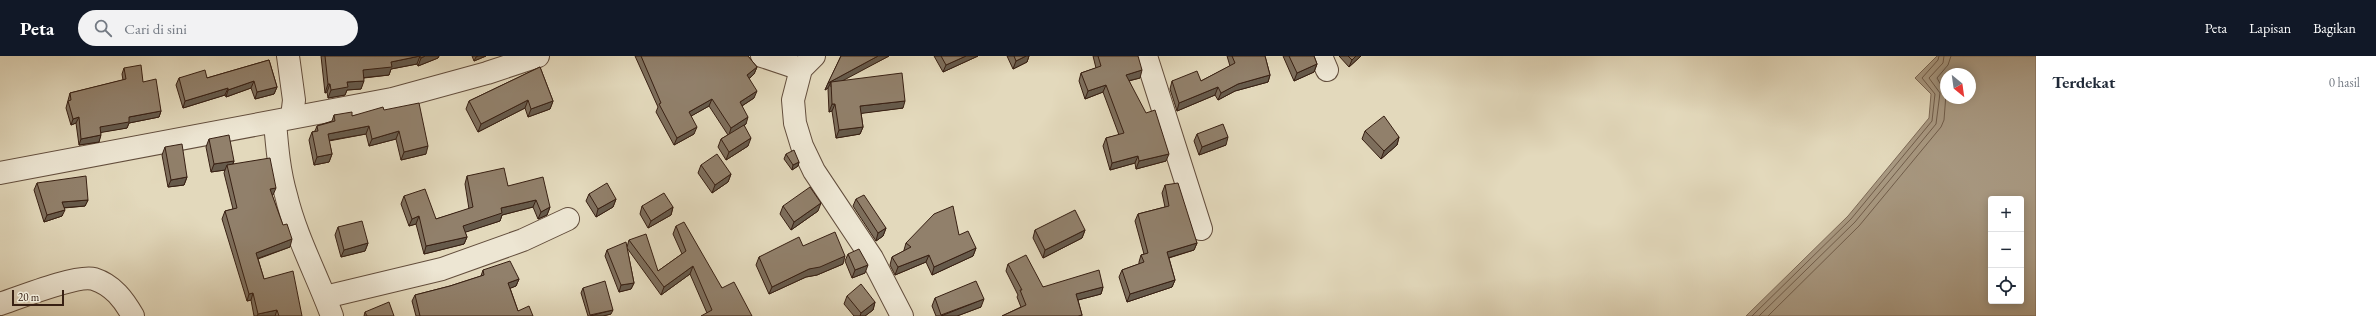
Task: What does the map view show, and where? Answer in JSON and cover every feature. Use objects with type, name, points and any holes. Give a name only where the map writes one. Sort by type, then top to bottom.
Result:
[{"type":"street","points":[[288,56],[294,100],[284,119],[277,147],[285,194],[307,256],[328,306],[442,269],[523,240],[568,219]]},
{"type":"street","points":[[0,173],[413,94],[487,73],[538,56]]},
{"type":"street","points":[[762,56],[807,62],[794,100],[795,123],[802,146],[814,171],[872,258],[902,316]]},
{"type":"street","points":[[1146,56],[1201,229]]},
{"type":"street","points":[[0,304],[66,283],[92,278],[107,285],[124,301],[133,316]]},
{"type":"water","points":[[1937,56],[2036,56],[2036,316],[1746,316],[1848,216],[1929,118],[1931,94],[1915,78]]},
{"type":"building","points":[[325,56],[420,56],[391,62],[392,67],[363,70],[364,81],[347,82],[348,87],[331,90],[330,84],[328,84]]},
{"type":"building","points":[[641,56],[748,56],[757,67],[747,75],[757,91],[740,102],[748,117],[731,128],[712,99],[689,112],[697,127],[677,138],[659,104],[661,103]]},
{"type":"building","points":[[841,56],[878,56],[828,83]]},
{"type":"building","points":[[941,56],[966,56],[946,65]]},
{"type":"building","points":[[1014,56],[1026,56],[1016,61]]},
{"type":"building","points":[[1098,56],[1138,56],[1142,70],[1126,75],[1146,113],[1155,110],[1169,154],[1139,161],[1138,156],[1112,163],[1106,138],[1124,133],[1106,85],[1088,91],[1081,73],[1101,66]]},
{"type":"building","points":[[1232,56],[1265,56],[1270,75],[1238,84],[1221,93],[1218,87],[1179,103],[1172,81],[1197,71],[1201,81],[1235,63]]},
{"type":"building","points":[[1289,56],[1314,56],[1317,64],[1297,73]]},
{"type":"building","points":[[1348,56],[1356,56],[1352,60]]},
{"type":"building","points":[[269,60],[277,87],[257,92],[254,81],[228,90],[228,88],[185,101],[179,78],[205,70],[207,78]]},
{"type":"building","points":[[141,65],[143,82],[156,79],[161,111],[129,117],[129,122],[100,127],[101,135],[81,139],[79,117],[73,119],[68,101],[71,100],[70,93],[126,79],[124,68]]},
{"type":"building","points":[[540,67],[553,101],[531,109],[528,100],[481,124],[469,101]]},
{"type":"building","points":[[902,73],[905,101],[860,106],[863,127],[839,130],[835,104],[832,104],[831,82]]},
{"type":"building","points":[[419,103],[428,146],[404,152],[399,131],[372,139],[369,126],[328,134],[332,154],[317,157],[312,132],[318,131],[317,126],[335,121],[334,115],[352,112],[352,116],[383,107],[384,110]]},
{"type":"building","points":[[1384,116],[1399,137],[1384,151],[1365,131]]},
{"type":"building","points":[[1223,124],[1228,137],[1202,147],[1197,134]]},
{"type":"building","points":[[744,125],[751,138],[729,152],[721,139]]},
{"type":"building","points":[[229,135],[234,161],[214,164],[209,139]]},
{"type":"building","points":[[182,144],[187,177],[171,180],[165,147]]},
{"type":"building","points":[[794,150],[799,162],[793,165],[786,154]]},
{"type":"building","points":[[717,154],[731,174],[715,185],[701,165]]},
{"type":"building","points":[[270,158],[276,188],[270,189],[283,225],[287,224],[292,239],[256,253],[264,279],[293,271],[302,316],[279,316],[277,310],[258,314],[253,293],[249,294],[225,211],[237,208],[227,165]]},
{"type":"building","points":[[504,168],[508,186],[543,177],[550,207],[541,212],[536,200],[501,208],[502,213],[463,226],[467,237],[426,246],[419,216],[412,219],[404,196],[425,189],[436,219],[473,207],[467,176]]},
{"type":"building","points":[[86,176],[88,200],[62,202],[65,210],[47,215],[37,183]]},
{"type":"building","points":[[607,183],[616,199],[598,209],[589,194]]},
{"type":"building","points":[[1178,183],[1197,243],[1167,252],[1175,280],[1130,294],[1122,270],[1144,262],[1141,255],[1148,253],[1138,214],[1169,206],[1165,185]]},
{"type":"building","points":[[810,187],[821,203],[794,222],[783,206]]},
{"type":"building","points":[[664,193],[673,207],[651,221],[642,206]]},
{"type":"building","points":[[864,195],[886,228],[878,233],[856,199]]},
{"type":"building","points":[[953,206],[959,235],[968,231],[976,248],[934,267],[929,255],[898,267],[892,257],[911,247],[906,243],[934,214]]},
{"type":"building","points":[[1075,210],[1085,230],[1045,250],[1035,230]]},
{"type":"building","points":[[362,221],[368,243],[344,250],[338,227]]},
{"type":"building","points":[[684,222],[722,288],[734,282],[752,316],[701,316],[712,310],[693,266],[664,287],[629,240],[646,234],[658,271],[686,251],[676,226]]},
{"type":"building","points":[[835,232],[845,256],[820,267],[809,269],[772,287],[759,257],[799,237],[803,246]]},
{"type":"building","points":[[626,242],[634,283],[621,285],[607,250]]},
{"type":"building","points":[[859,249],[868,265],[855,270],[848,254]]},
{"type":"building","points":[[1026,255],[1043,287],[1099,270],[1103,287],[1076,294],[1082,315],[1002,316],[1026,305],[1020,290],[1022,290],[1008,264]]},
{"type":"building","points":[[510,261],[519,279],[508,283],[518,311],[529,306],[533,316],[420,316],[415,295],[484,275],[483,270]]},
{"type":"building","points":[[605,281],[613,310],[590,315],[583,288]]},
{"type":"building","points":[[976,281],[984,299],[941,315],[935,298]]},
{"type":"building","points":[[861,284],[875,302],[861,313],[847,296]]},
{"type":"building","points":[[389,302],[394,316],[367,316],[365,312]]}]
